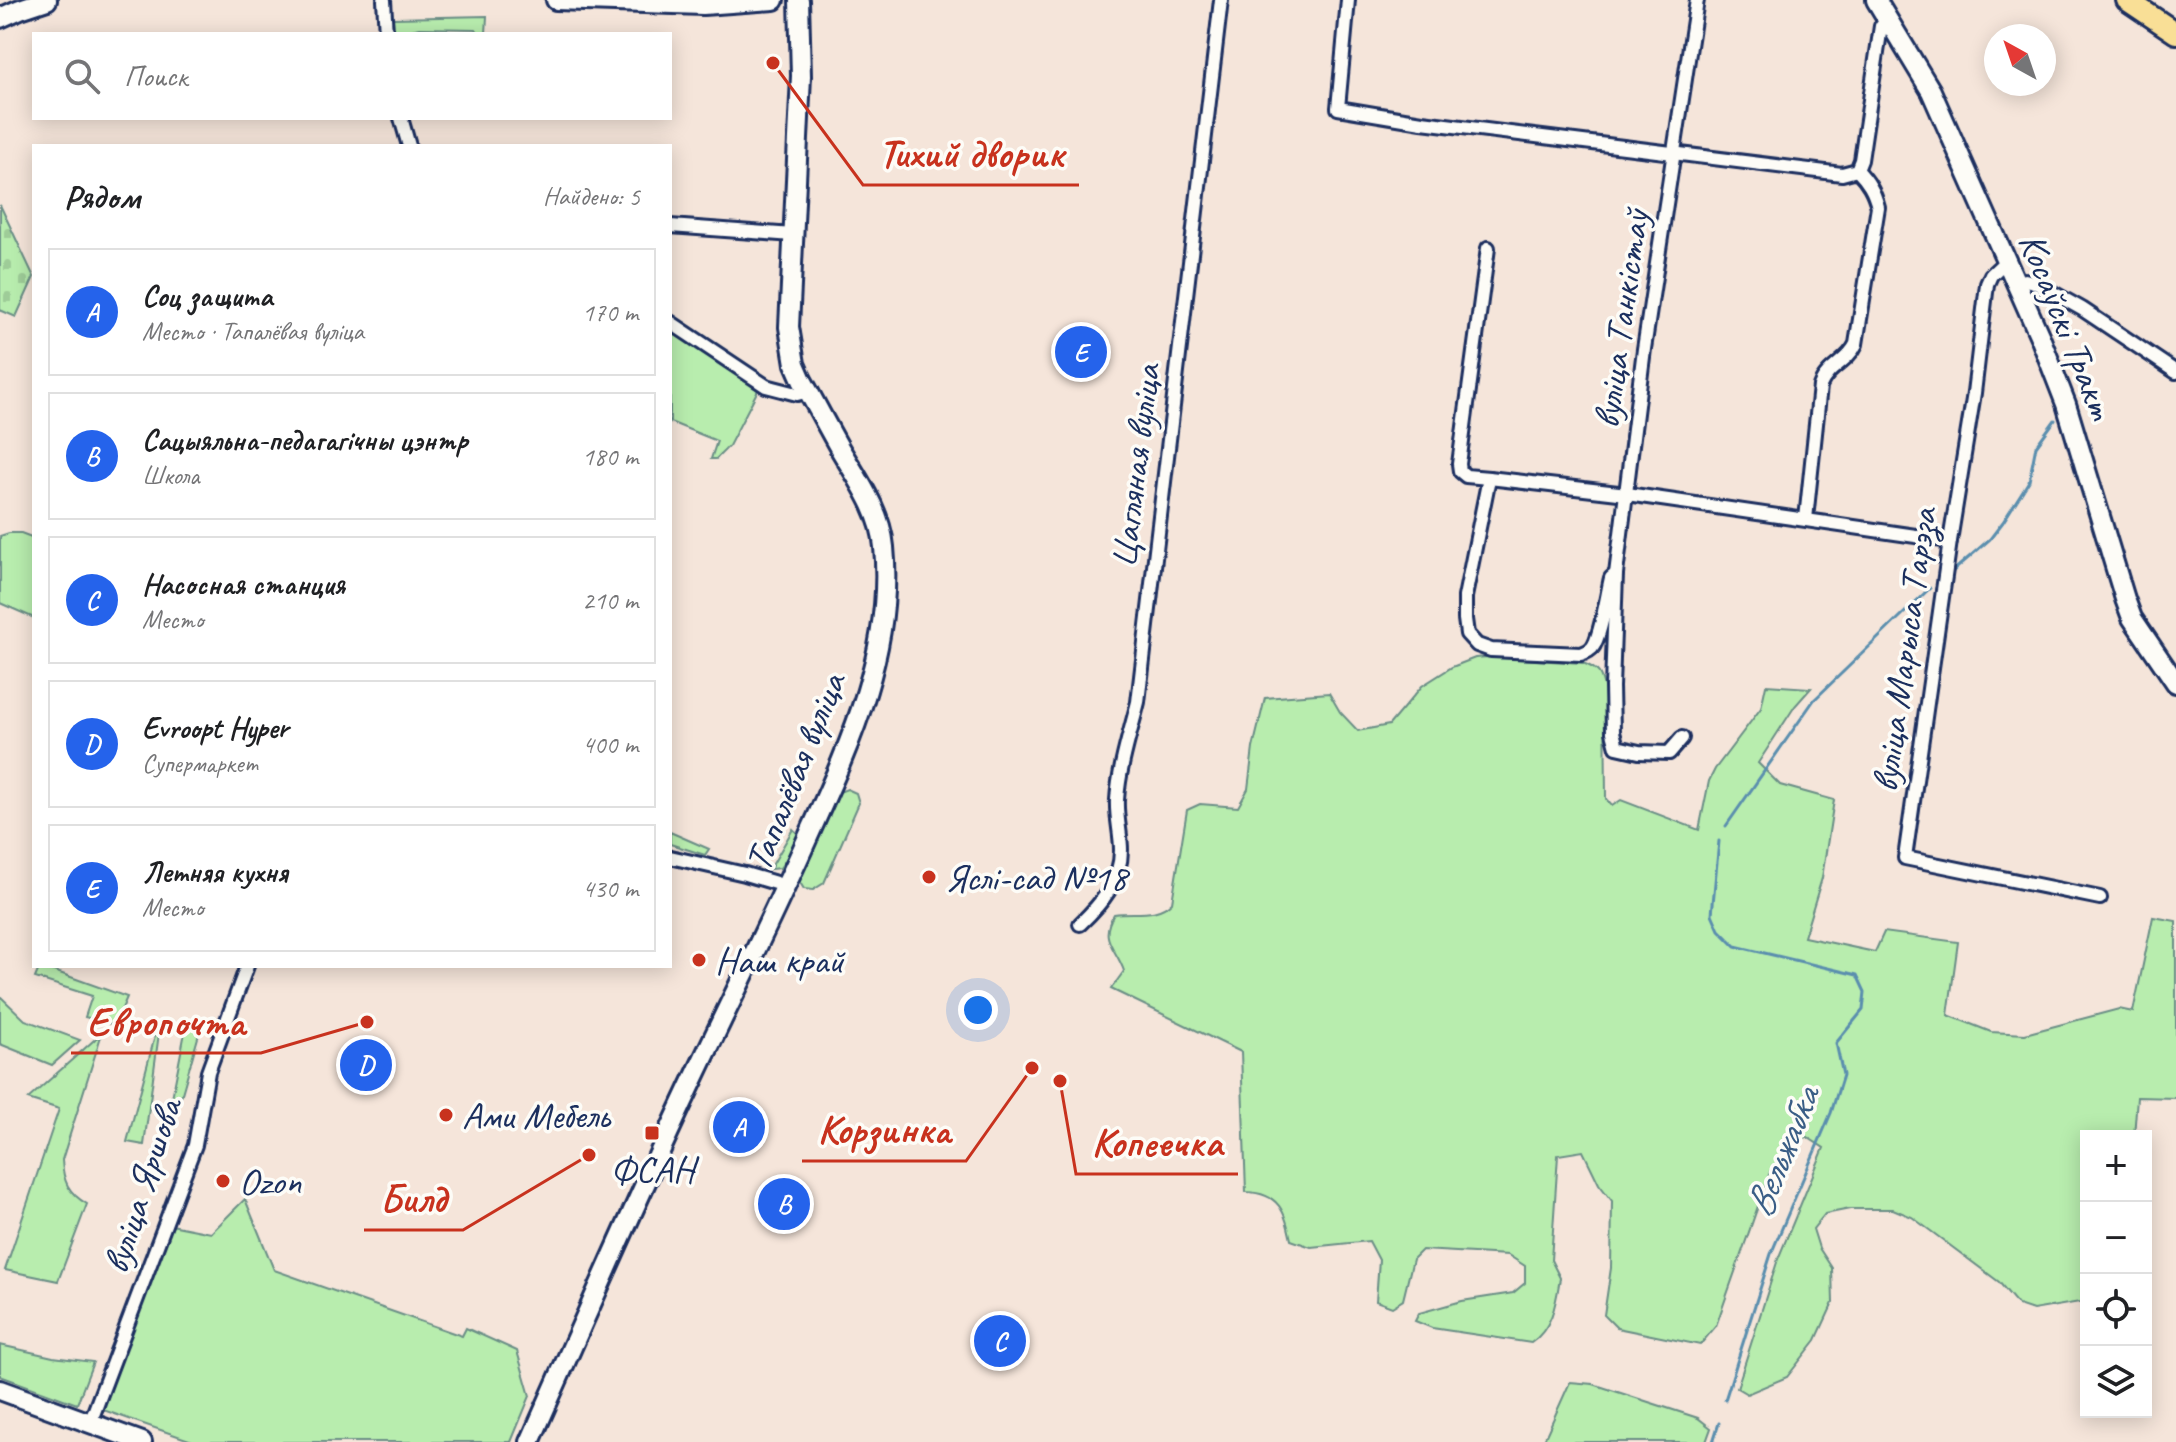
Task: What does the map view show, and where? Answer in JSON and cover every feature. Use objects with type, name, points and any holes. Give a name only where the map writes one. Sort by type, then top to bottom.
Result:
[{"type":"highway","points":[[2127,0],[2176,33]]},
{"type":"main road","points":[[0,18],[47,0]]},
{"type":"main road","points":[[556,0],[703,5],[774,0]]},
{"type":"main road","name":"Тапалёвая вуліца","points":[[530,1442],[852,739],[871,678],[879,639],[885,573],[880,524],[870,500],[795,364],[789,327],[801,76],[799,0]]},
{"type":"main road","name":"Косаўскі Тракт","points":[[1876,0],[1931,91],[2040,337],[2066,404],[2132,618],[2176,683]]},
{"type":"main road","points":[[0,1390],[142,1442]]},
{"type":"street","points":[[384,0],[386,32]]},
{"type":"street","name":"Цагляная вуліца","points":[[1080,924],[1101,904],[1120,870],[1117,802],[1138,702],[1221,0]]},
{"type":"street","points":[[1348,0],[1338,108],[1422,122],[1842,174],[1857,170]]},
{"type":"street","name":"вуліца Танкістаў","points":[[1682,738],[1669,753],[1639,752],[1617,747],[1612,703],[1616,574],[1644,349],[1697,0]]},
{"type":"street","points":[[1857,170],[1881,26],[1887,19]]},
{"type":"street","points":[[402,120],[408,144]]},
{"type":"street","points":[[1806,519],[1820,386],[1824,376],[1853,352],[1856,344],[1878,207],[1874,192],[1857,170]]},
{"type":"street","points":[[672,226],[793,235]]},
{"type":"street","points":[[1488,248],[1459,464],[1460,471],[1466,476],[1627,494],[1950,541]]},
{"type":"street","name":"вуліца Марыса Тарэза","points":[[2006,261],[1991,275],[1987,284],[1974,393],[1905,858],[2100,898]]},
{"type":"street","points":[[2015,283],[2025,280],[2034,282],[2082,309],[2176,372]]},
{"type":"street","points":[[672,323],[766,386],[797,394],[809,391]]},
{"type":"street","name":"вуліца Танкістаў","points":[[1489,478],[1465,597],[1467,634],[1477,645],[1491,650],[1581,654],[1589,651],[1594,646],[1611,578],[1616,574]]},
{"type":"street","points":[[672,857],[786,886]]},
{"type":"street","name":"вуліца Яршова","points":[[90,1423],[195,1145],[208,1072],[246,968]]},
{"type":"green space","points":[[487,16],[486,32],[419,28],[410,32],[394,32],[393,18]]},
{"type":"green space","points":[[0,205],[32,273],[32,281],[16,317],[0,310]]},
{"type":"green space","points":[[672,332],[759,388],[729,446],[716,459],[711,459],[717,441],[672,423]]},
{"type":"green space","points":[[21,533],[32,537],[32,617],[0,603],[0,536]]},
{"type":"green space","points":[[1475,658],[1583,663],[1596,670],[1605,691],[1606,799],[1612,806],[1621,800],[1699,830],[1709,781],[1761,708],[1766,685],[1811,688],[1795,706],[1758,763],[1780,785],[1834,800],[1822,878],[1804,937],[1875,952],[1884,932],[1958,942],[1948,1015],[1991,1032],[2025,1034],[2119,1009],[2133,1012],[2153,917],[2176,921],[2176,1098],[2137,1097],[2134,1130],[2080,1130],[2080,1302],[2033,1310],[2018,1305],[1999,1282],[1912,1217],[1893,1209],[1850,1209],[1825,1214],[1813,1229],[1819,1248],[1832,1268],[1833,1303],[1816,1340],[1787,1377],[1747,1394],[1737,1388],[1778,1259],[1824,1148],[1807,1137],[1794,1142],[1770,1172],[1716,1326],[1700,1345],[1617,1328],[1604,1315],[1611,1268],[1612,1201],[1599,1184],[1583,1151],[1558,1155],[1551,1260],[1560,1278],[1549,1322],[1531,1343],[1432,1328],[1415,1321],[1419,1313],[1462,1301],[1513,1293],[1525,1283],[1525,1266],[1508,1255],[1422,1250],[1413,1259],[1403,1300],[1392,1307],[1376,1301],[1379,1260],[1369,1241],[1311,1247],[1291,1240],[1283,1213],[1274,1200],[1246,1192],[1241,1052],[1111,989],[1124,971],[1108,937],[1110,923],[1114,914],[1152,912],[1172,902],[1187,810],[1200,804],[1238,807],[1248,789],[1253,748],[1265,698],[1329,693],[1340,712],[1358,731],[1389,725],[1422,686],[1452,667]]},
{"type":"green space","points":[[847,789],[856,793],[859,803],[824,883],[813,890],[804,889],[799,881],[800,871],[833,802],[839,792]]},
{"type":"green space","points":[[793,829],[798,834],[789,855],[780,868],[770,869]]},
{"type":"green space","points":[[672,833],[709,849],[705,855],[672,845]]},
{"type":"green space","points":[[39,968],[46,968],[127,997],[115,1025],[85,1017],[92,996],[35,978]]},
{"type":"green space","points":[[0,996],[25,1020],[80,1040],[52,1065],[0,1044]]},
{"type":"green space","points":[[187,1022],[201,1027],[175,1118],[167,1123]]},
{"type":"green space","points":[[156,1032],[159,1033],[144,1145],[127,1142]]},
{"type":"green space","points":[[102,1033],[62,1160],[68,1186],[87,1204],[58,1281],[5,1270],[59,1109],[28,1099]]},
{"type":"green space","points":[[245,1199],[274,1270],[462,1336],[466,1328],[517,1351],[530,1396],[511,1442],[195,1442],[103,1410],[171,1225],[211,1233]]},
{"type":"green space","points":[[0,1345],[93,1362],[77,1404],[0,1376]]},
{"type":"green space","points":[[1570,1382],[1593,1384],[1698,1418],[1711,1428],[1706,1442],[1543,1442]]},
{"type":"waterway","name":"Вельжабка","points":[[1952,572],[1990,539],[2003,522],[2029,481],[2036,446],[2055,420]]},
{"type":"waterway","name":"Вельжабка","points":[[1726,826],[1814,700],[1930,588]]},
{"type":"waterway","name":"Вельжабка","points":[[1719,841],[1712,914],[1719,930],[1735,946],[1857,975],[1865,992],[1863,1010],[1836,1043],[1843,1075],[1831,1113],[1771,1254],[1725,1400]]},
{"type":"waterway","name":"Вельжабка","points":[[1713,1442],[1719,1423]]},
{"type":"place","name":"Тихий дворик","points":[[773,63]]},
{"type":"place","name":"Летняя кухня","points":[[1081,352]]},
{"type":"place","name":"Яслі-сад №18","points":[[929,877]]},
{"type":"place","name":"Наш край","points":[[699,960]]},
{"type":"place","name":"Европочта","points":[[367,1022]]},
{"type":"place","name":"Evroopt Hyper","points":[[366,1065]]},
{"type":"place","name":"Корзинка","points":[[1032,1068]]},
{"type":"place","name":"Копеечка","points":[[1060,1081]]},
{"type":"place","name":"Ами Мебель","points":[[446,1115]]},
{"type":"place","name":"Соц защита","points":[[739,1127]]},
{"type":"place","name":"ФСАН","points":[[652,1133]]},
{"type":"place","name":"Билд","points":[[589,1155]]},
{"type":"place","name":"Ozon","points":[[223,1181]]},
{"type":"place","name":"Сацыяльна-педагагічны цэнтр","points":[[784,1204]]},
{"type":"place","name":"Насосная станция","points":[[1000,1341]]}]
